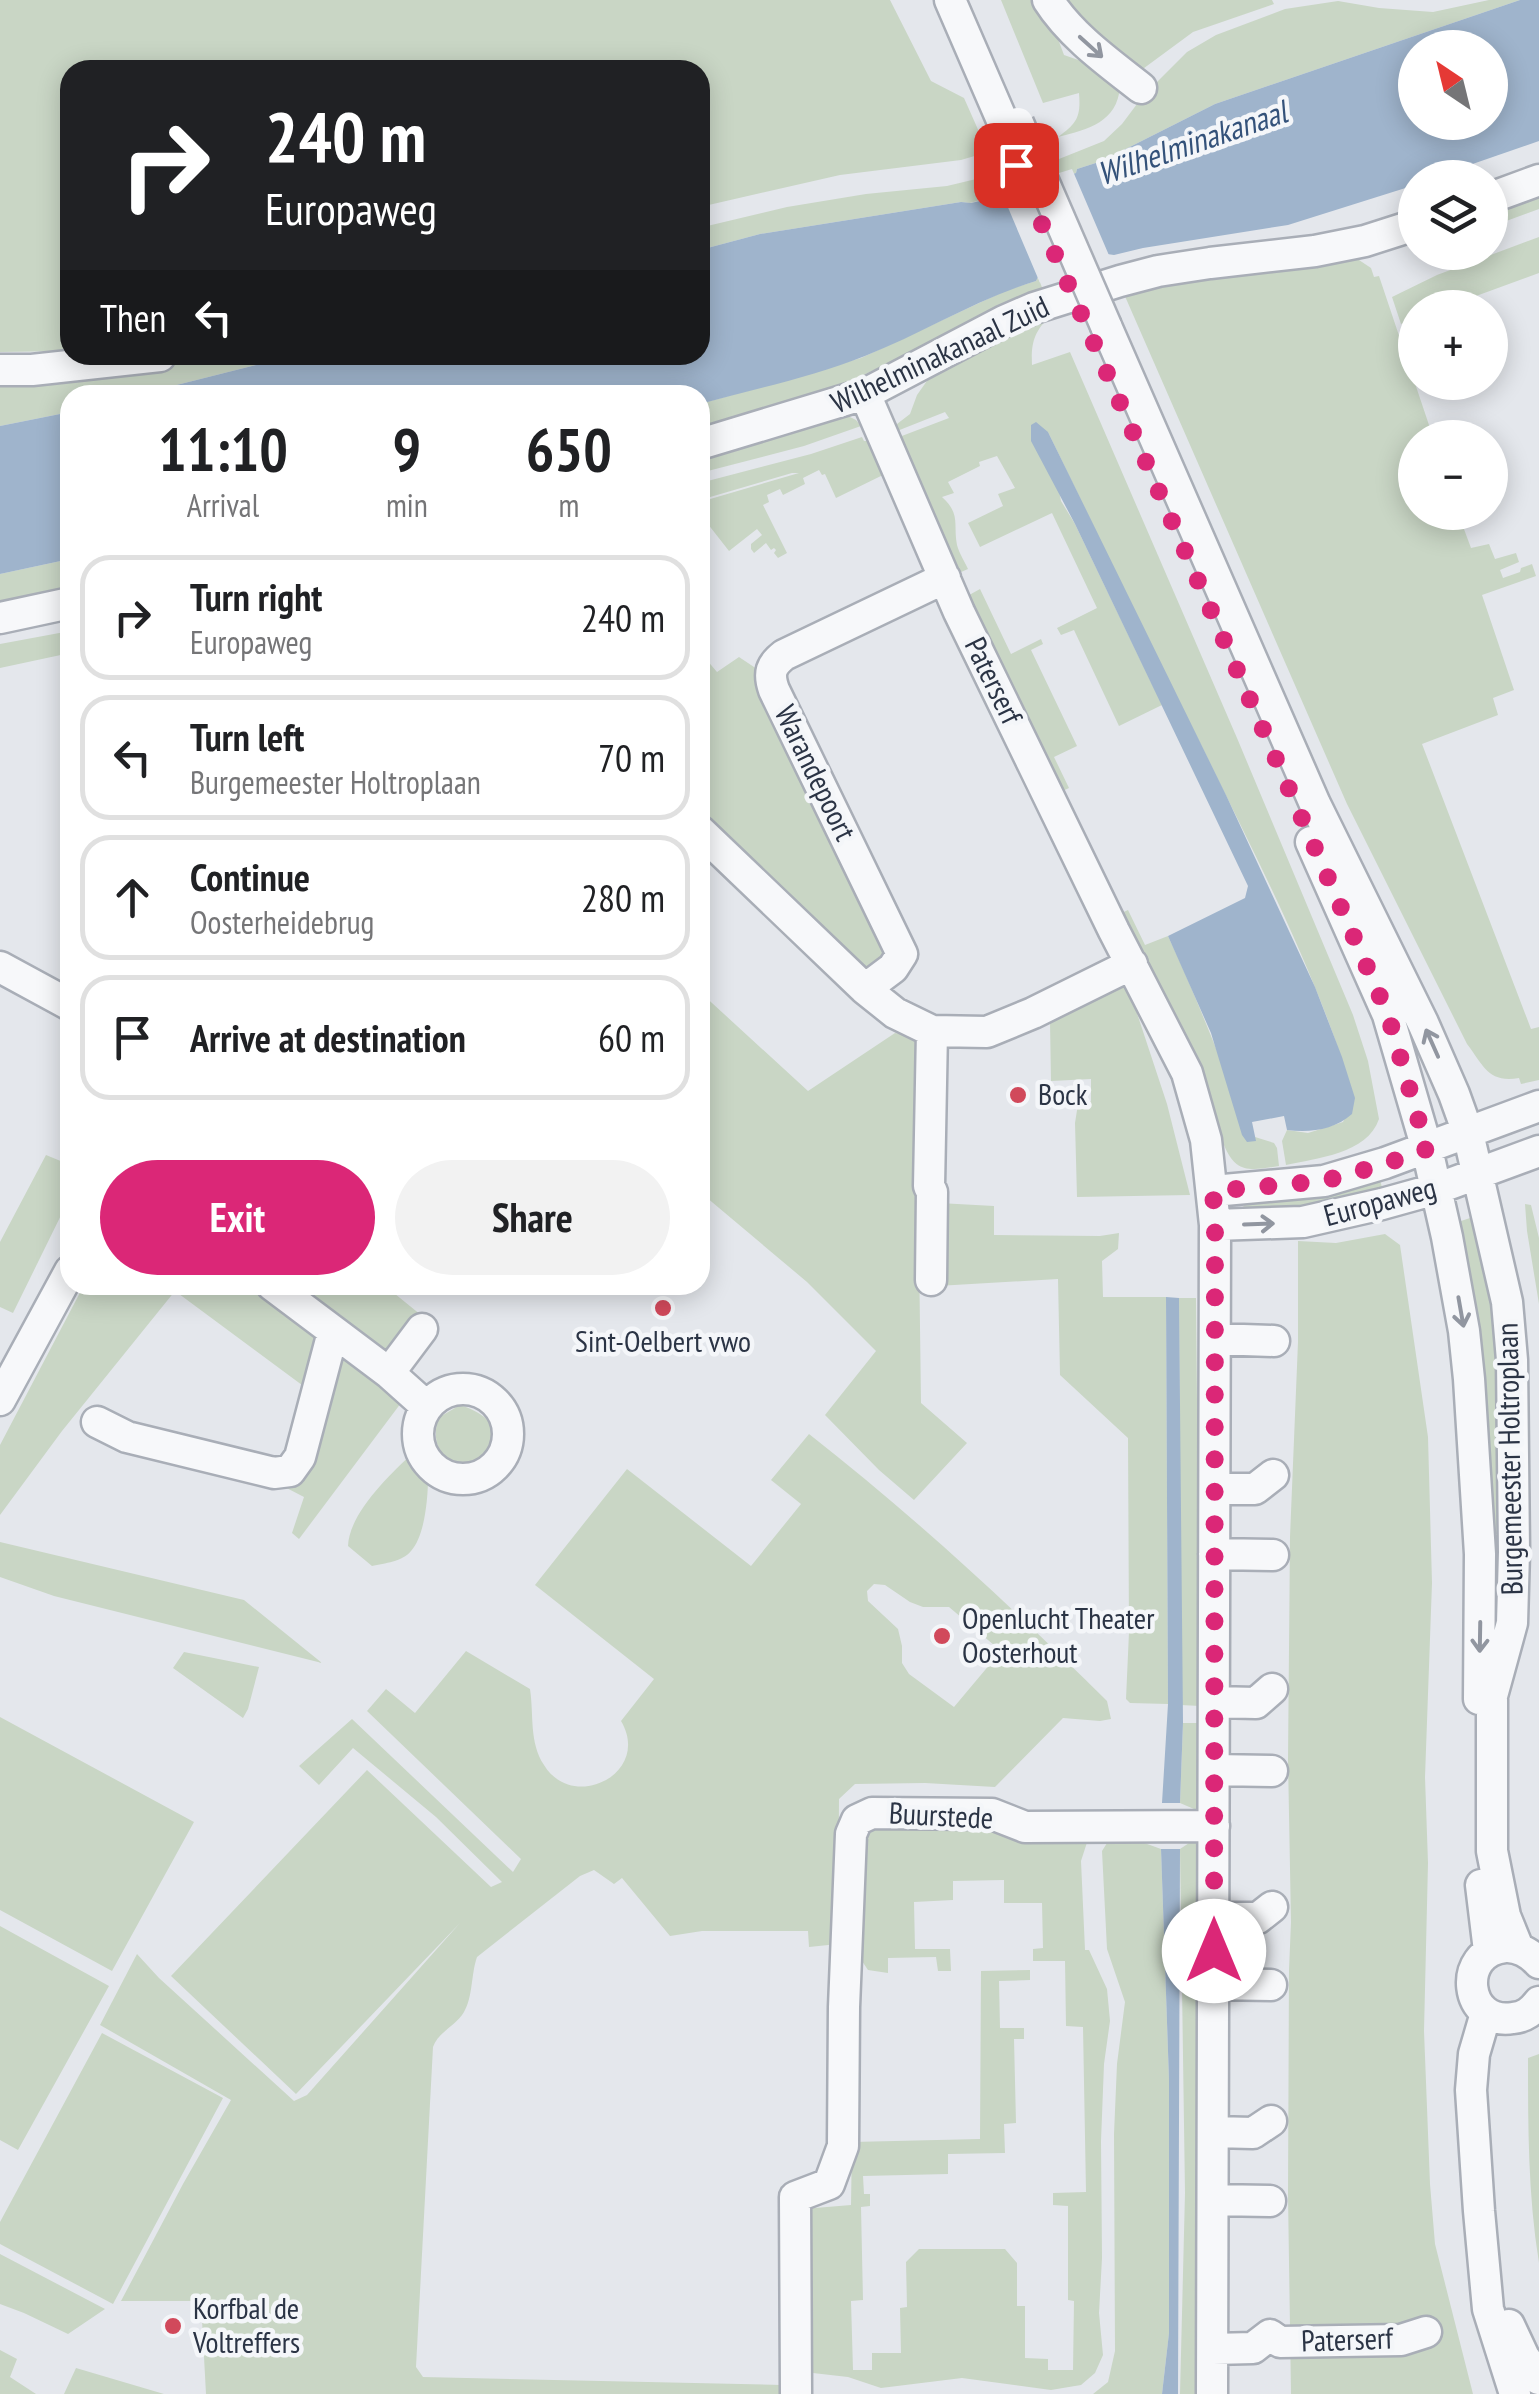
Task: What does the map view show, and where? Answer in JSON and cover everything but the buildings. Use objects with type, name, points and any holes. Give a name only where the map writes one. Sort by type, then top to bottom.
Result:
[{"type":"street","points":[[950,0],[1011,125]]},
{"type":"street","points":[[966,0],[1011,125],[1016,165],[1097,328]]},
{"type":"street","points":[[1048,0],[1059,18],[1141,88]]},
{"type":"street","points":[[1508,191],[1539,180]]},
{"type":"street","name":"Wilhelminakanaal Zuid","points":[[710,441],[866,394],[1004,321],[1120,281],[1210,263],[1315,252],[1398,230]]},
{"type":"street","name":"Burgemeester Holtroplaan","points":[[1097,328],[1315,804],[1423,1023],[1468,1133],[1507,1302],[1526,1551],[1492,1696],[1492,1851],[1515,1954]]},
{"type":"street","name":"Burgemeester Holtroplaan","points":[[1097,328],[1388,1015],[1427,1149],[1447,1237],[1469,1379],[1480,1554],[1477,1793],[1481,1897],[1515,1954]]},
{"type":"street","points":[[0,370],[78,365]]},
{"type":"street","name":"Paterserf","points":[[866,394],[945,578],[1188,1073],[1206,1140],[1215,1225],[1212,2394]]},
{"type":"street","name":"Warandepoort","points":[[865,989],[894,968],[902,954],[774,690],[770,670],[784,654],[945,578]]},
{"type":"street","points":[[0,618],[60,605]]},
{"type":"street","points":[[710,841],[865,989],[895,1013],[932,1031],[986,1032],[1132,964]]},
{"type":"street","points":[[0,967],[60,1000]]},
{"type":"street","points":[[931,1280],[932,1192],[928,1186],[932,1031]]},
{"type":"street","name":"Europaweg","points":[[1213,1191],[1324,1181],[1385,1164],[1539,1106]]},
{"type":"street","name":"Europaweg","points":[[1215,1225],[1302,1222],[1382,1204],[1539,1151]]},
{"type":"street","points":[[0,1400],[60,1289]]},
{"type":"street","points":[[285,1295],[428,1407]]},
{"type":"street","points":[[389,1374],[422,1329]]},
{"type":"street","points":[[97,1422],[127,1437],[274,1473],[290,1471],[300,1457],[333,1332]]},
{"type":"street","points":[[1215,1339],[1274,1341]]},
{"type":"street","points":[[1214,1489],[1254,1489],[1273,1475]]},
{"type":"street","points":[[1480,1554],[1526,1551]]},
{"type":"street","points":[[1214,1554],[1273,1554]]},
{"type":"street","points":[[1214,1702],[1256,1703],[1272,1689]]},
{"type":"street","points":[[1214,1770],[1272,1771]]},
{"type":"street","name":"Buurstede","points":[[796,2394],[794,2197],[828,2184],[843,2146],[850,1834],[857,1820],[872,1812],[992,1814],[1025,1826],[1214,1826]]},
{"type":"street","points":[[1214,1918],[1258,1918],[1272,1906]]},
{"type":"street","points":[[1515,1954],[1477,1964],[1472,1984],[1474,1996],[1496,2016],[1522,2017],[1539,2002]]},
{"type":"street","points":[[1214,1984],[1271,1986]]},
{"type":"street","points":[[1496,2016],[1483,2125],[1501,2302],[1524,2357],[1539,2379]]},
{"type":"street","points":[[1496,2016],[1474,2054],[1471,2090],[1488,2310],[1514,2394]]},
{"type":"street","points":[[1213,2132],[1253,2132],[1271,2121]]},
{"type":"street","points":[[1213,2200],[1270,2201]]},
{"type":"street","name":"Paterserf","points":[[1212,2349],[1253,2348],[1270,2335],[1280,2342],[1401,2340],[1426,2332]]},
{"type":"green space","points":[[0,0],[890,0],[931,81],[964,98],[988,152],[961,160],[840,175],[710,205],[710,60],[60,60],[60,351],[0,352]]},
{"type":"green space","points":[[1001,0],[1036,0],[1064,55],[1107,70],[1120,87],[1118,99],[1107,116],[1090,127],[1058,137],[1076,119],[1079,93],[1043,103]]},
{"type":"green space","points":[[1064,0],[1272,0],[1274,4],[1193,32],[1136,74]]},
{"type":"green space","points":[[1489,0],[1520,0],[1432,30],[1398,30],[1398,42],[1215,104],[1102,161],[1077,169],[1076,173],[970,203],[760,234],[710,247],[710,225],[787,207],[947,186],[1059,159],[1104,141],[1187,52],[1216,35],[1285,9],[1338,1],[1433,12]]},
{"type":"green space","points":[[1539,192],[1539,209],[1508,220],[1508,203]]},
{"type":"green space","points":[[1539,237],[1539,273],[1492,290],[1406,290],[1450,270],[1508,270],[1508,249]]},
{"type":"green space","points":[[1353,256],[1371,268],[1374,277],[1379,276],[1398,333],[1398,400],[1421,400],[1427,420],[1398,420],[1398,530],[1464,530],[1471,548],[1489,544],[1495,559],[1516,553],[1519,562],[1500,570],[1503,578],[1532,564],[1536,576],[1482,595],[1514,690],[1493,698],[1498,715],[1422,744],[1531,1029],[1539,1027],[1539,1080],[1521,1084],[1519,1078],[1493,1075],[1467,1044],[1347,804],[1124,294],[1160,285],[1269,272]]},
{"type":"green space","points":[[1038,277],[1043,290],[930,349],[857,378],[855,386],[710,435],[710,401],[861,358],[1007,290]]},
{"type":"green space","points":[[1398,294],[1398,315],[1392,297]]},
{"type":"green space","points":[[1050,316],[1035,338],[1032,365],[1070,352],[1353,1015],[1368,1061],[1379,1119],[1364,1140],[1326,1157],[1286,1165],[1282,1141],[1287,1130],[1308,1133],[1343,1122],[1354,1098],[1323,1006],[1264,872],[1048,432],[1061,501],[1162,705],[1119,726],[1074,630],[1061,635],[1057,628],[1097,608],[1052,513],[980,547],[968,523],[1003,506],[998,494],[1015,488],[997,456],[979,462],[980,466],[948,482],[954,493],[942,497],[954,514],[957,545],[968,569],[952,576],[894,439],[949,418],[945,412],[892,433],[910,414],[929,378],[968,357],[979,346]]},
{"type":"green space","points":[[256,365],[177,385],[60,385],[60,414],[0,426],[0,377],[142,366]]},
{"type":"green space","points":[[844,414],[861,426],[804,446],[710,470],[710,456]]},
{"type":"green space","points":[[862,437],[873,445],[885,474],[836,498],[825,474],[819,470],[803,478],[805,484],[783,495],[780,489],[767,495],[769,502],[763,505],[787,553],[778,558],[776,550],[766,543],[754,553],[751,544],[762,535],[757,529],[729,551],[710,527],[710,499],[799,473],[710,497],[710,480]]},
{"type":"green space","points":[[60,561],[60,595],[0,608],[0,574]]},
{"type":"green space","points":[[980,589],[1011,654],[1041,639],[1043,644],[1031,650],[1077,746],[1054,757],[1069,788],[1056,794],[962,599]]},
{"type":"green space","points":[[60,633],[60,655],[0,668],[0,644]]},
{"type":"green space","points":[[739,657],[757,669],[757,682],[891,950],[873,971],[855,968],[710,826],[710,664],[717,672]]},
{"type":"green space","points":[[1128,910],[1145,945],[1168,936],[1255,1141],[1255,1137],[1274,1143],[1279,1166],[1246,1168],[1234,1162],[1224,1145],[1217,1147],[1115,916]]},
{"type":"green space","points":[[1127,983],[1167,1104],[1190,1195],[1077,1197],[1075,1123],[1078,1104],[1091,1101],[1091,1079],[1051,1081],[1050,1022],[1088,998]]},
{"type":"green space","points":[[710,1001],[808,1091],[895,1033],[922,1038],[921,1403],[967,1443],[914,1500],[825,1415],[876,1351],[807,1282],[710,1200]]},
{"type":"green space","points":[[46,1155],[60,1161],[60,1217],[13,1313],[0,1307],[0,1242]]},
{"type":"green space","points":[[1378,1173],[1385,1198],[1251,1215],[1243,1207],[1250,1196]]},
{"type":"green space","points":[[939,1203],[994,1206],[994,1235],[1119,1233],[1118,1249],[1102,1261],[1103,1297],[1166,1297],[1168,1704],[1130,1703],[1126,1699],[1128,1438],[1060,1375],[1058,1279],[937,1286]]},
{"type":"green space","points":[[1525,1204],[1531,1205],[1539,1238],[1539,1304],[1527,1231]]},
{"type":"green space","points":[[1473,1217],[1497,1336],[1504,1533],[1497,1536],[1488,1527],[1449,1225]]},
{"type":"green space","points":[[1385,1234],[1400,1245],[1428,1437],[1432,1583],[1425,1777],[1428,1863],[1424,2031],[1430,2184],[1435,2244],[1473,2394],[1291,2394],[1288,1760],[1298,1241],[1336,1243]]},
{"type":"green space","points":[[79,1295],[172,1295],[0,1515],[0,1445]]},
{"type":"green space","points":[[180,1295],[260,1295],[320,1340],[306,1388]]},
{"type":"green space","points":[[300,1295],[396,1295],[421,1315],[384,1362]]},
{"type":"green space","points":[[1179,1298],[1196,1298],[1200,1706],[1181,1705]]},
{"type":"green space","points":[[336,1353],[401,1403],[299,1539],[292,1533],[304,1497],[275,1482]]},
{"type":"green space","points":[[460,1405],[481,1414],[499,1437],[500,1445],[484,1464],[461,1464],[439,1450],[438,1418]]},
{"type":"green space","points":[[809,1434],[924,1530],[1035,1631],[1107,1701],[1111,1719],[1063,1718],[995,1787],[855,1784],[839,1799],[838,1944],[809,1947],[808,1931],[702,1931],[670,1936],[622,1878],[614,1884],[594,1870],[580,1876],[477,1957],[464,2012],[433,2047],[416,2367],[423,2377],[782,2385],[782,2394],[206,2394],[201,2301],[121,2301],[231,2100],[100,2025],[137,1954],[294,2101],[307,2095],[460,1923],[296,2094],[171,1976],[367,1770],[491,1887],[502,1882],[436,1817],[353,1748],[319,1785],[299,1766],[352,1719],[513,1872],[521,1859],[367,1711],[386,1689],[415,1713],[466,1651],[530,1689],[536,1747],[544,1765],[557,1779],[573,1786],[605,1780],[626,1757],[628,1740],[621,1721],[654,1679],[535,1585],[627,1469],[751,1566],[801,1504],[771,1480]],"holes":[[[874,1584],[885,1585],[923,1607],[949,1607],[1001,1651],[954,1707],[909,1674],[902,1663],[898,1629],[868,1601],[867,1591]]]},
{"type":"green space","points":[[412,1454],[428,1478],[420,1536],[403,1558],[372,1566],[348,1546],[350,1534],[372,1496]]},
{"type":"green space","points":[[0,1542],[244,1600],[322,1663],[54,1596],[0,1577]]},
{"type":"green space","points":[[184,1652],[259,1667],[243,1718],[173,1668]]},
{"type":"green space","points":[[0,1717],[194,1822],[112,1971],[0,1910]]},
{"type":"green space","points":[[1183,1723],[1200,1723],[1201,1812],[1180,1803]]},
{"type":"green space","points":[[860,1822],[1091,1830],[1081,1861],[1085,1950],[1089,1950],[1107,1989],[1110,2021],[1101,2141],[1099,2313],[1103,2355],[1095,2373],[1081,2385],[1051,2390],[962,2378],[881,2388],[848,2377],[804,2372],[803,2209],[851,2205],[852,2142],[980,2139],[981,1971],[1030,1970],[1030,1980],[999,1981],[1000,2028],[1024,2028],[1024,2039],[1014,2039],[1016,2123],[1004,2124],[1005,2153],[948,2154],[948,2174],[863,2176],[864,2194],[870,2194],[870,2206],[861,2207],[863,2300],[851,2301],[853,2370],[872,2370],[872,2353],[901,2353],[900,2308],[907,2307],[906,2262],[919,2249],[1005,2249],[1017,2263],[1017,2306],[1025,2306],[1025,2358],[1048,2359],[1048,2370],[1073,2370],[1074,2301],[1068,2300],[1068,2206],[1053,2205],[1053,2193],[1086,2192],[1083,2027],[1066,2026],[1065,1961],[1033,1961],[1033,1949],[1043,1948],[1042,1903],[1004,1903],[1004,1880],[953,1881],[953,1900],[914,1902],[915,1949],[950,1949],[951,1971],[938,1971],[936,1957],[888,1958],[888,1973],[868,1970],[860,1958]]},
{"type":"green space","points":[[1114,1832],[1161,1849],[1169,2080],[1169,2333],[1162,2394],[1093,2394],[1108,2382],[1115,2351],[1114,2134],[1125,2002],[1107,1949],[1102,1851]]},
{"type":"green space","points":[[1201,1835],[1201,2394],[1180,2394],[1185,2193],[1180,1849]]},
{"type":"green space","points":[[0,1926],[109,1986],[18,2150],[0,2140]]},
{"type":"green space","points":[[102,2033],[223,2098],[113,2304],[0,2244],[0,2222]]},
{"type":"green space","points":[[1539,2054],[1539,2263],[1531,2186],[1528,2058]]},
{"type":"green space","points":[[0,2254],[105,2309],[68,2334],[0,2304]]},
{"type":"green space","points":[[0,2350],[17,2359],[10,2377],[36,2394],[0,2394]]},
{"type":"green space","points":[[76,2368],[164,2394],[64,2394]]},
{"type":"water","name":"Wilhelminakanaal","points":[[1520,0],[1539,0],[1539,141],[1484,160],[1398,160],[1398,190],[1288,225],[1107,254],[1039,275],[1036,281],[887,347],[804,376],[710,401],[710,385],[177,385],[256,365],[710,365],[710,247],[760,234],[971,203],[1076,173],[1077,169],[1102,161],[1215,104],[1398,42],[1398,140],[1508,140],[1508,30],[1432,30]]},
{"type":"water","points":[[60,414],[60,561],[0,574],[0,426]]},
{"type":"water","points":[[1036,422],[1048,432],[1226,795],[1315,987],[1355,1098],[1352,1114],[1330,1127],[1287,1130],[1284,1116],[1252,1122],[1256,1141],[1247,1142],[1242,1135],[1211,1033],[1168,936],[1245,898],[1248,886],[1075,524],[1031,441],[1031,425]]},
{"type":"water","points":[[1166,1297],[1179,1298],[1183,1723],[1180,1803],[1162,1803],[1168,1704]]},
{"type":"water","points":[[1161,1849],[1180,1849],[1178,2394],[1162,2394],[1169,2333],[1169,2080]]},
{"type":"pier","points":[[1072,169],[1111,260],[1042,279],[1040,283],[1001,191]]},
{"type":"place","name":"Bock","points":[[1018,1095]]},
{"type":"place","name":"Sint-Oelbert vwo","points":[[663,1308]]},
{"type":"place","name":"Openlucht Theater Oosterhout","points":[[942,1636]]},
{"type":"place","name":"Korfbal de Voltreffers","points":[[173,2326]]},
{"type":"route","points":[[1016,165],[1388,1015],[1427,1149],[1324,1181],[1213,1191],[1214,1951]]}]
